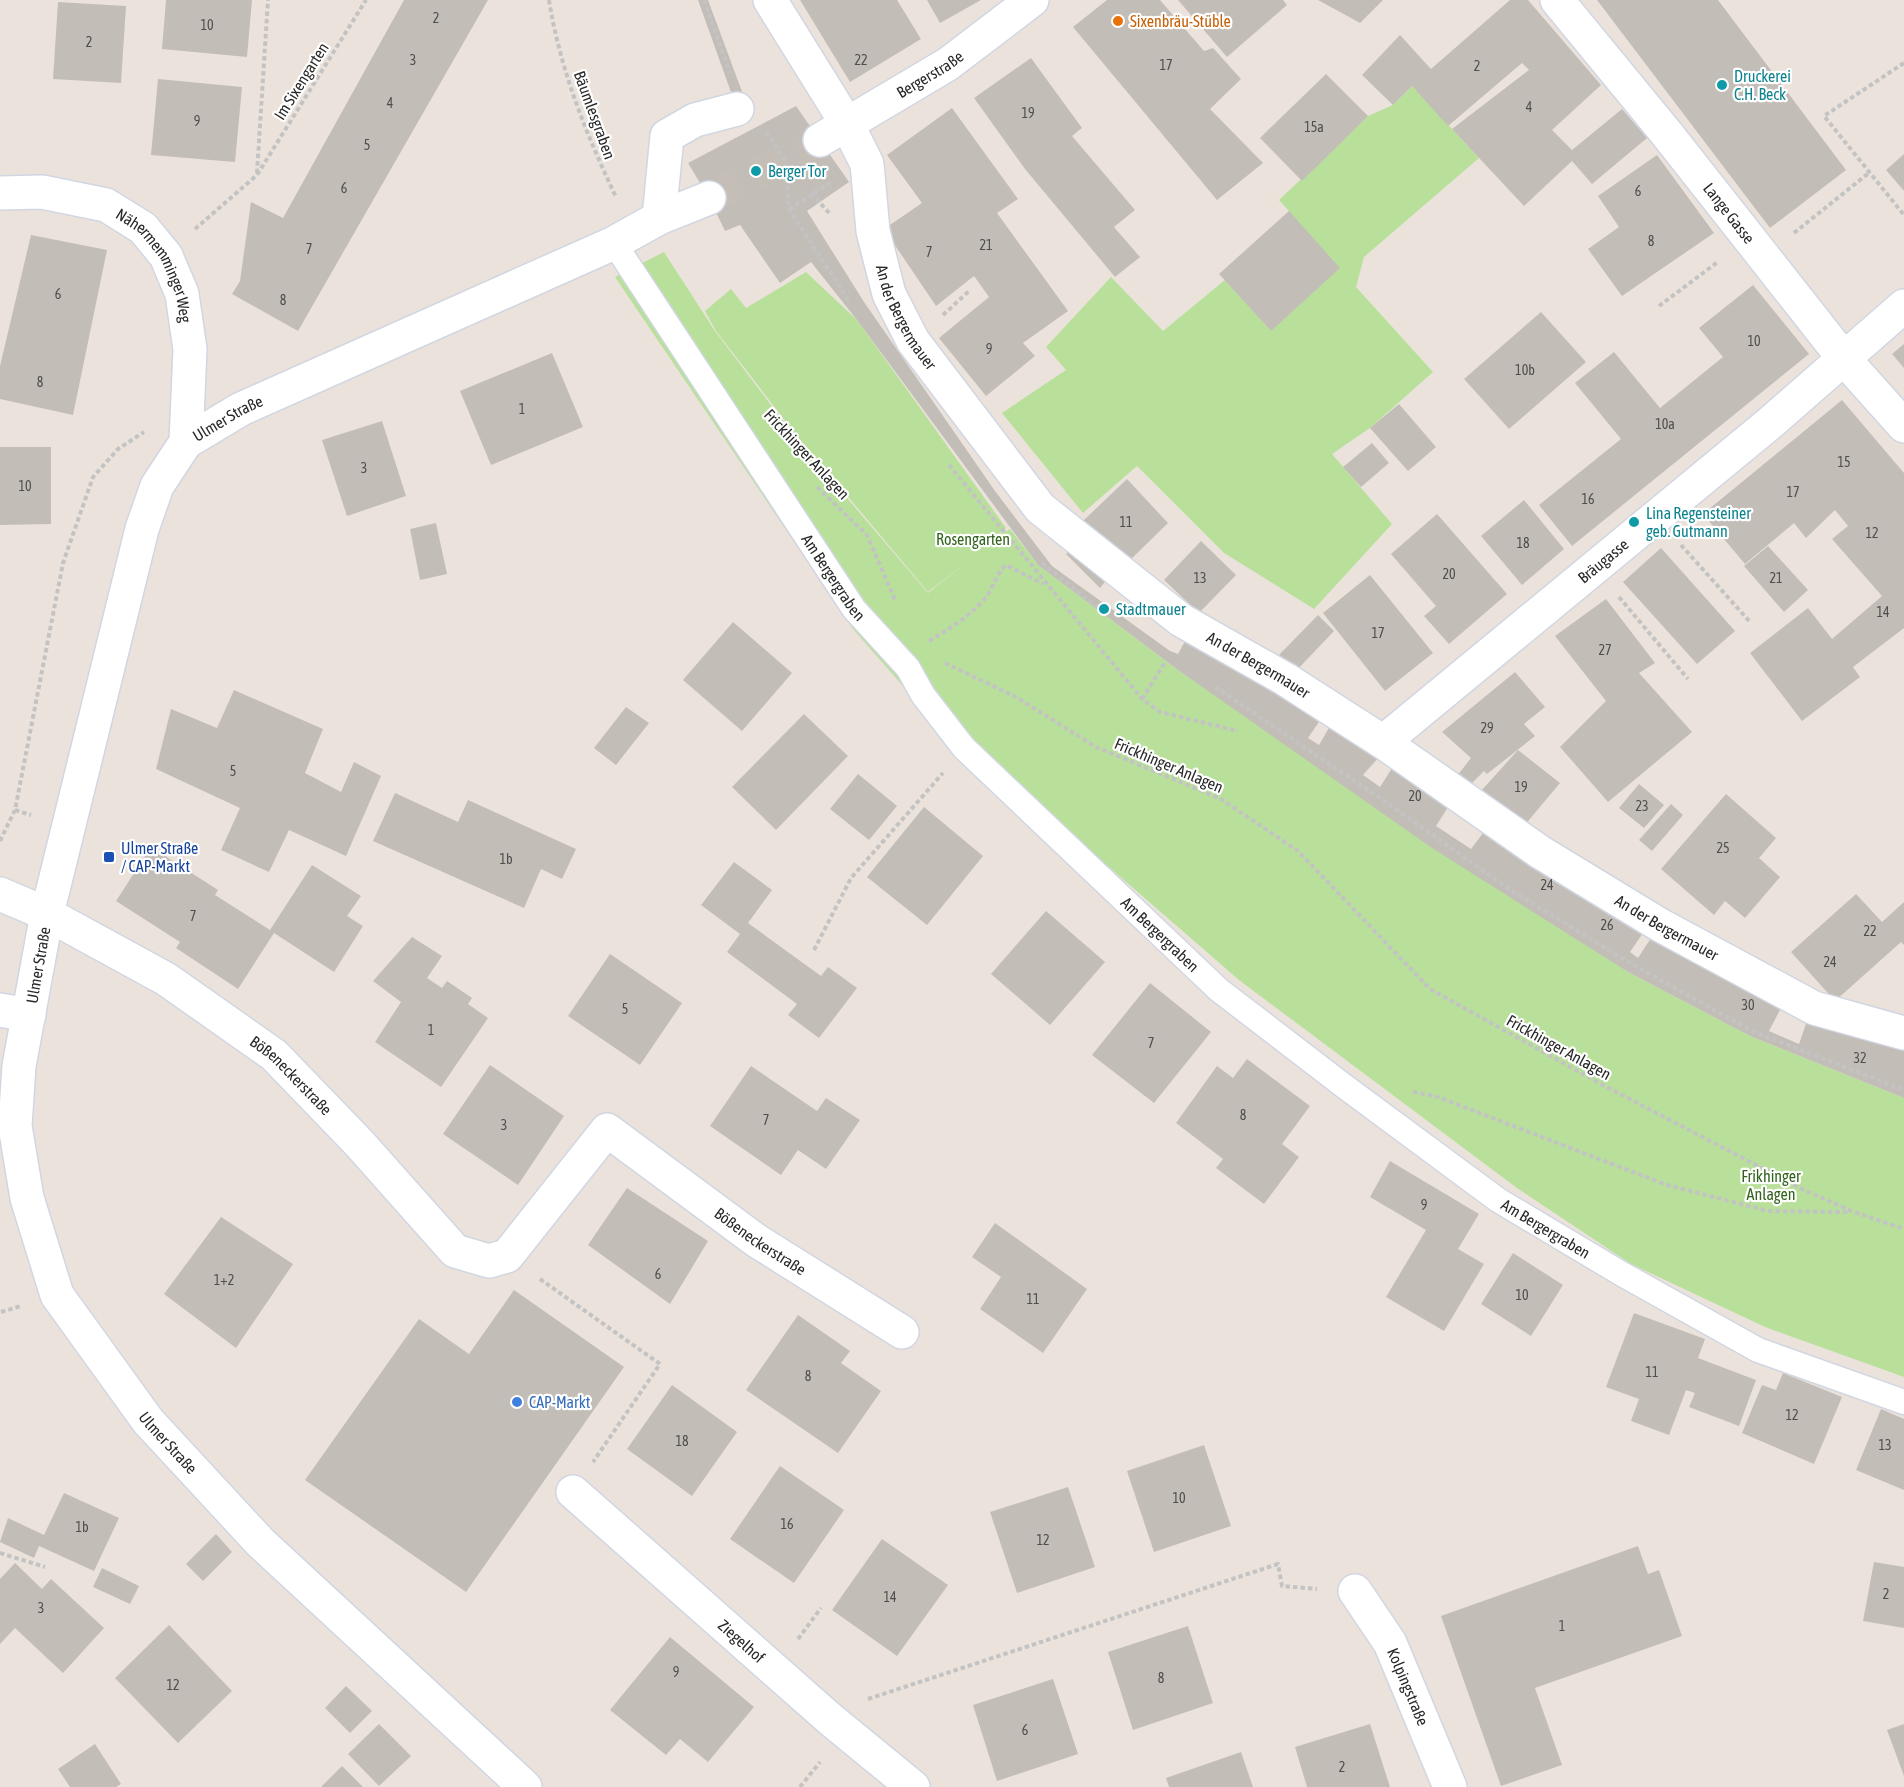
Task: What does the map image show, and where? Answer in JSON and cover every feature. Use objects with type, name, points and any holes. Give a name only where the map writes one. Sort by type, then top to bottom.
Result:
[{"type":"street","name":"An der Bergermauer","points":[[770,0],[834,132],[867,164],[873,231],[889,294],[913,341],[1040,508],[1181,620],[1285,679],[1383,742],[1540,852],[1660,925],[1814,1008],[1904,1033]]},
{"type":"street","name":"Bergerstraße","points":[[834,132],[948,64],[1032,0]]},
{"type":"street","name":"Lange Gasse","points":[[1557,0],[1845,360],[1904,426]]},
{"type":"street","points":[[635,231],[667,136],[695,120],[737,109]]},
{"type":"street","name":"Nähermemminger Weg","points":[[0,193],[42,192],[106,205],[143,228],[166,256],[182,294],[190,350],[186,442]]},
{"type":"street","points":[[635,231],[709,198]]},
{"type":"street","name":"Ulmer Straße","points":[[525,1787],[260,1542],[148,1421],[57,1294],[27,1197],[15,1126],[19,1066],[15,1012],[47,914],[142,529],[157,486],[186,442],[241,409],[635,231]]},
{"type":"street","name":"Bräugasse","points":[[1383,742],[1593,566],[1845,360],[1904,306]]},
{"type":"street","name":"Bößeneckerstraße","points":[[0,894],[47,914],[166,979],[274,1055],[359,1143],[454,1251],[489,1261],[507,1256],[607,1130],[757,1241],[902,1332]]},
{"type":"street","name":"Ziegelhof","points":[[573,1492],[830,1719],[913,1787]]},
{"type":"street","name":"Kolpingstraße","points":[[1355,1591],[1390,1643],[1450,1787]]},
{"type":"lane","name":"Am Bergergraben","points":[[635,231],[854,609],[908,668],[923,694],[964,748],[1220,990],[1344,1086],[1498,1200],[1622,1274],[1758,1350],[1904,1402]]},
{"type":"path","name":"Im Sixengarten","points":[[257,174],[268,0]]},
{"type":"path","name":"Im Sixengarten","points":[[166,256],[257,174],[366,0]]},
{"type":"path","name":"Bäumlesgraben","points":[[549,0],[554,32],[584,128],[635,231]]},
{"type":"path","points":[[704,0],[731,75]]},
{"type":"path","points":[[1904,63],[1824,116],[1904,214]]},
{"type":"path","points":[[1659,306],[1756,248],[1870,172]]},
{"type":"path","points":[[0,841],[15,810],[63,563],[93,477],[118,449],[189,408]]},
{"type":"path","points":[[949,465],[1142,699],[1160,711],[1238,731]]},
{"type":"path","name":"Frickhinger Anlagen","points":[[810,480],[867,535],[898,608]]},
{"type":"path","points":[[1655,515],[1751,623]]},
{"type":"path","points":[[924,644],[958,623],[987,596],[998,572],[1006,565],[1046,585]]},
{"type":"path","points":[[1593,566],[1688,679]]},
{"type":"path","name":"Frickhinger Anlagen","points":[[936,659],[1016,697],[1096,747],[1221,799],[1299,851],[1430,989],[1660,1115],[1804,1190],[1854,1212],[1904,1229]]},
{"type":"path","points":[[1142,699],[1166,660]]},
{"type":"path","points":[[814,950],[850,878],[964,748]]},
{"type":"path","name":"Frickhinger Anlagen","points":[[1403,1090],[1436,1096],[1667,1185],[1768,1211],[1854,1212]]},
{"type":"path","points":[[507,1256],[660,1364],[573,1492]]},
{"type":"path","points":[[0,1554],[45,1567]]},
{"type":"path","points":[[830,1719],[860,1702],[1278,1564],[1282,1586],[1355,1591]]},
{"type":"green space","points":[[1412,86],[1479,158],[1364,257],[1356,287],[1433,372],[1370,428],[1332,454],[1392,524],[1314,609],[1224,553],[1137,466],[1083,513],[1002,413],[1066,370],[1046,347],[1111,277],[1163,331],[1225,280],[1271,331],[1289,211],[1279,200],[1368,116],[1393,105]]},
{"type":"green space","name":"Frikhinger Anlagen","points":[[664,252],[715,331],[796,438],[928,593],[967,562],[928,592],[797,436],[716,331],[705,311],[731,289],[746,308],[806,272],[857,320],[1006,528],[998,535],[1010,529],[1038,565],[1178,670],[1628,972],[1750,1036],[1904,1098],[1904,1377],[1765,1327],[1631,1264],[1517,1188],[1239,980],[910,694],[853,629],[615,277]]},
{"type":"building","points":[[166,0],[252,0],[247,57],[162,49]]},
{"type":"building","points":[[404,0],[488,0],[298,331],[232,294],[240,281],[251,202],[283,218]]},
{"type":"building","points":[[698,0],[708,0],[747,105],[737,109]]},
{"type":"building","points":[[800,0],[897,0],[921,39],[850,82]]},
{"type":"building","points":[[927,0],[981,0],[940,23]]},
{"type":"building","points":[[1107,0],[1160,0],[1204,51],[1213,48],[1241,79],[1210,109],[1263,163],[1217,200],[1073,27]]},
{"type":"building","points":[[1178,0],[1283,0],[1287,5],[1227,57]]},
{"type":"building","points":[[1318,0],[1383,0],[1360,23]]},
{"type":"building","points":[[1510,0],[1528,0],[1601,85],[1552,130],[1572,150],[1622,109],[1647,138],[1592,184],[1572,161],[1524,206],[1452,129],[1529,70],[1522,63],[1448,126],[1412,86],[1393,105],[1362,75],[1400,35],[1431,69]]},
{"type":"building","name":"Druckerei C.H. Beck","points":[[1597,0],[1718,0],[1846,170],[1770,228]]},
{"type":"building","points":[[58,2],[126,6],[121,83],[53,79]]},
{"type":"building","points":[[1031,58],[1082,128],[1072,136],[1135,210],[1114,227],[1140,257],[1115,277],[1025,169],[974,98]]},
{"type":"building","points":[[1326,74],[1368,116],[1302,181],[1260,138]]},
{"type":"building","points":[[158,79],[242,87],[235,162],[151,155]]},
{"type":"building","points":[[796,106],[849,182],[807,211],[864,302],[995,491],[1052,566],[1170,651],[1178,654],[1190,632],[1321,719],[1308,738],[1319,745],[1330,726],[1379,757],[1363,775],[1380,787],[1394,765],[1450,804],[1436,826],[1471,849],[1486,829],[1643,933],[1630,952],[1638,958],[1651,938],[1781,1008],[1769,1031],[1799,1044],[1809,1015],[1904,1050],[1904,1098],[1750,1036],[1628,972],[1432,848],[1178,670],[1038,565],[857,320],[811,262],[780,283],[740,225],[725,231],[688,163]]},
{"type":"building","points":[[952,108],[1018,199],[997,213],[1068,311],[1023,343],[1035,356],[986,396],[939,338],[989,297],[974,276],[936,306],[884,229],[922,203],[887,155]]},
{"type":"building","points":[[1904,154],[1904,191],[1886,170]]},
{"type":"building","points":[[1657,155],[1714,233],[1622,296],[1588,249],[1619,227],[1598,196]]},
{"type":"building","points":[[1289,211],[1340,268],[1271,331],[1219,274]]},
{"type":"building","points":[[31,235],[107,250],[73,415],[0,399],[0,366]]},
{"type":"building","points":[[1753,285],[1809,354],[1572,546],[1539,505],[1621,439],[1575,383],[1614,352],[1660,408],[1723,357],[1699,328]]},
{"type":"building","points":[[1541,312],[1586,362],[1509,429],[1464,379]]},
{"type":"building","points":[[1904,344],[1904,368],[1892,354]]},
{"type":"building","points":[[552,353],[583,427],[491,465],[460,391]]},
{"type":"building","points":[[1842,400],[1904,473],[1904,628],[1853,667],[1860,677],[1802,721],[1750,653],[1808,608],[1832,639],[1882,596],[1832,539],[1848,526],[1835,510],[1806,538],[1794,523],[1745,564],[1703,514]]},
{"type":"building","points":[[1399,404],[1436,447],[1408,471],[1370,428]]},
{"type":"building","points":[[382,421],[406,496],[347,516],[322,440]]},
{"type":"building","points":[[1372,443],[1389,463],[1361,487],[1343,467]]},
{"type":"building","points":[[0,447],[51,447],[51,524],[0,525]]},
{"type":"building","points":[[1127,479],[1168,523],[1125,565],[1083,521]]},
{"type":"building","points":[[1524,500],[1564,549],[1522,585],[1481,536]]},
{"type":"building","points":[[1437,514],[1507,594],[1449,644],[1424,616],[1436,606],[1391,554]]},
{"type":"building","points":[[436,523],[447,574],[420,580],[410,529]]},
{"type":"building","points":[[1201,541],[1236,575],[1199,613],[1164,580]]},
{"type":"building","points":[[1074,545],[1108,578],[1100,588],[1066,554]]},
{"type":"building","points":[[1768,546],[1808,590],[1784,612],[1744,566]]},
{"type":"building","points":[[1661,548],[1735,631],[1697,664],[1623,582]]},
{"type":"building","points":[[1370,575],[1433,653],[1385,691],[1323,613]]},
{"type":"building","points":[[1606,599],[1655,663],[1639,673],[1692,732],[1608,802],[1560,747],[1606,701],[1555,636]]},
{"type":"building","points":[[1318,615],[1334,631],[1296,671],[1279,655]]},
{"type":"building","points":[[733,622],[792,673],[742,731],[683,680]]},
{"type":"building","points":[[1515,672],[1545,707],[1524,724],[1535,736],[1487,774],[1484,771],[1470,785],[1457,776],[1471,758],[1442,732]]},
{"type":"building","points":[[234,690],[323,729],[305,773],[341,792],[354,762],[381,776],[346,856],[289,830],[269,872],[221,850],[240,808],[156,769],[171,709],[217,728]]},
{"type":"building","points":[[626,707],[649,723],[616,765],[594,748]]},
{"type":"building","points":[[804,714],[848,756],[776,830],[732,787]]},
{"type":"building","points":[[1518,750],[1560,783],[1524,826],[1481,791]]},
{"type":"building","points":[[858,774],[897,806],[869,840],[830,809]]},
{"type":"building","points":[[1639,784],[1664,805],[1644,828],[1619,808]]},
{"type":"building","points":[[395,793],[458,822],[468,800],[576,849],[562,879],[541,869],[524,908],[373,841]]},
{"type":"building","points":[[1726,794],[1776,838],[1759,858],[1780,877],[1745,918],[1725,901],[1714,915],[1661,869]]},
{"type":"building","points":[[1671,804],[1683,815],[1652,851],[1639,840]]},
{"type":"building","points":[[924,807],[983,856],[927,925],[867,877]]},
{"type":"building","points":[[151,847],[218,890],[215,895],[270,930],[312,865],[361,896],[347,916],[363,926],[334,972],[274,933],[238,989],[176,948],[180,942],[116,901]]},
{"type":"building","points":[[734,862],[772,890],[748,923],[821,976],[828,967],[857,988],[819,1038],[788,1015],[797,1004],[727,952],[740,934],[701,905]]},
{"type":"building","points":[[1856,894],[1882,922],[1904,902],[1904,945],[1901,942],[1835,1001],[1791,952]]},
{"type":"building","points":[[1046,911],[1105,962],[1050,1025],[991,974]]},
{"type":"building","points":[[412,937],[442,956],[427,978],[442,988],[447,981],[472,998],[468,1004],[488,1018],[441,1087],[375,1042],[401,1002],[373,981]]},
{"type":"building","points":[[610,954],[682,1003],[640,1065],[568,1016]]},
{"type":"building","points":[[1150,983],[1211,1032],[1154,1103],[1092,1055]]},
{"type":"building","points":[[1247,1059],[1310,1106],[1282,1144],[1299,1157],[1264,1204],[1216,1168],[1223,1159],[1176,1123],[1217,1066],[1233,1078]]},
{"type":"building","points":[[490,1065],[564,1116],[518,1185],[443,1134]]},
{"type":"building","points":[[751,1066],[817,1111],[826,1098],[860,1120],[826,1169],[798,1150],[781,1175],[710,1126]]},
{"type":"building","points":[[1390,1161],[1479,1214],[1458,1249],[1484,1264],[1444,1331],[1386,1297],[1426,1230],[1370,1197]]},
{"type":"building","points":[[627,1188],[708,1241],[670,1304],[588,1245]]},
{"type":"building","points":[[221,1217],[293,1264],[236,1348],[164,1294]]},
{"type":"building","points":[[995,1223],[1087,1289],[1043,1353],[980,1309],[1001,1277],[972,1257]]},
{"type":"building","points":[[1513,1253],[1563,1285],[1531,1336],[1481,1304]]},
{"type":"building","points":[[514,1290],[624,1367],[466,1592],[305,1480],[419,1319],[469,1354]]},
{"type":"building","points":[[1634,1313],[1705,1339],[1698,1358],[1756,1380],[1739,1426],[1689,1407],[1695,1393],[1686,1390],[1669,1435],[1631,1421],[1639,1399],[1606,1387]]},
{"type":"building","points":[[798,1315],[850,1351],[841,1363],[881,1391],[838,1453],[746,1390]]},
{"type":"building","points":[[1783,1373],[1842,1397],[1814,1464],[1742,1433],[1762,1385],[1776,1390]]},
{"type":"building","points":[[672,1385],[737,1432],[692,1496],[627,1449]]},
{"type":"building","points":[[1881,1409],[1904,1419],[1904,1490],[1856,1470]]},
{"type":"building","points":[[1204,1445],[1231,1526],[1154,1552],[1127,1471]]},
{"type":"building","points":[[780,1466],[844,1510],[794,1583],[730,1539]]},
{"type":"building","points":[[1068,1487],[1095,1567],[1017,1593],[990,1512]]},
{"type":"building","points":[[64,1493],[119,1518],[94,1571],[39,1546],[34,1558],[0,1542],[8,1518],[44,1535]]},
{"type":"building","points":[[216,1534],[232,1552],[203,1581],[186,1564]]},
{"type":"building","points":[[882,1539],[948,1585],[897,1656],[832,1610]]},
{"type":"building","points":[[1638,1546],[1648,1574],[1659,1570],[1682,1636],[1535,1688],[1562,1765],[1501,1786],[1441,1616]]},
{"type":"building","points":[[1874,1562],[1904,1567],[1904,1628],[1863,1621]]},
{"type":"building","points":[[15,1563],[42,1589],[51,1579],[104,1628],[63,1673],[15,1628],[0,1644],[0,1579]]},
{"type":"building","points":[[102,1568],[139,1586],[130,1604],[93,1587]]},
{"type":"building","points":[[169,1625],[232,1691],[178,1743],[115,1678]]},
{"type":"building","points":[[1188,1626],[1213,1703],[1133,1730],[1108,1652]]},
{"type":"building","points":[[670,1637],[754,1707],[708,1762],[680,1739],[666,1755],[610,1710]]},
{"type":"building","points":[[1053,1679],[1078,1754],[997,1781],[973,1705]]},
{"type":"building","points":[[346,1686],[372,1711],[350,1733],[325,1708]]},
{"type":"building","points":[[379,1724],[411,1756],[379,1786],[348,1754]]},
{"type":"building","points":[[1370,1724],[1390,1787],[1307,1787],[1295,1747]]},
{"type":"building","points":[[1904,1724],[1904,1776],[1887,1730]]},
{"type":"building","points":[[95,1744],[121,1784],[116,1787],[70,1787],[58,1769]]},
{"type":"building","points":[[1241,1752],[1253,1787],[1169,1787],[1166,1778]]},
{"type":"building","points":[[342,1766],[363,1787],[321,1787]]},
{"type":"tunnel","points":[[709,198],[820,140]]},
{"type":"place","name":"Sixenbräu-Stüble","points":[[1118,21]]},
{"type":"place","name":"Druckerei C.H. Beck","points":[[1722,85]]},
{"type":"place","name":"Berger Tor","points":[[756,171]]},
{"type":"place","name":"Lina Regensteiner geb. Gutmann","points":[[1634,522]]},
{"type":"place","name":"Stadtmauer","points":[[1104,609]]},
{"type":"place","name":"Ulmer Straße / CAP-Markt","points":[[109,857]]},
{"type":"place","name":"CAP-Markt","points":[[517,1402]]},
{"type":"park label","name":"Rosengarten","points":[[973,539]]}]
